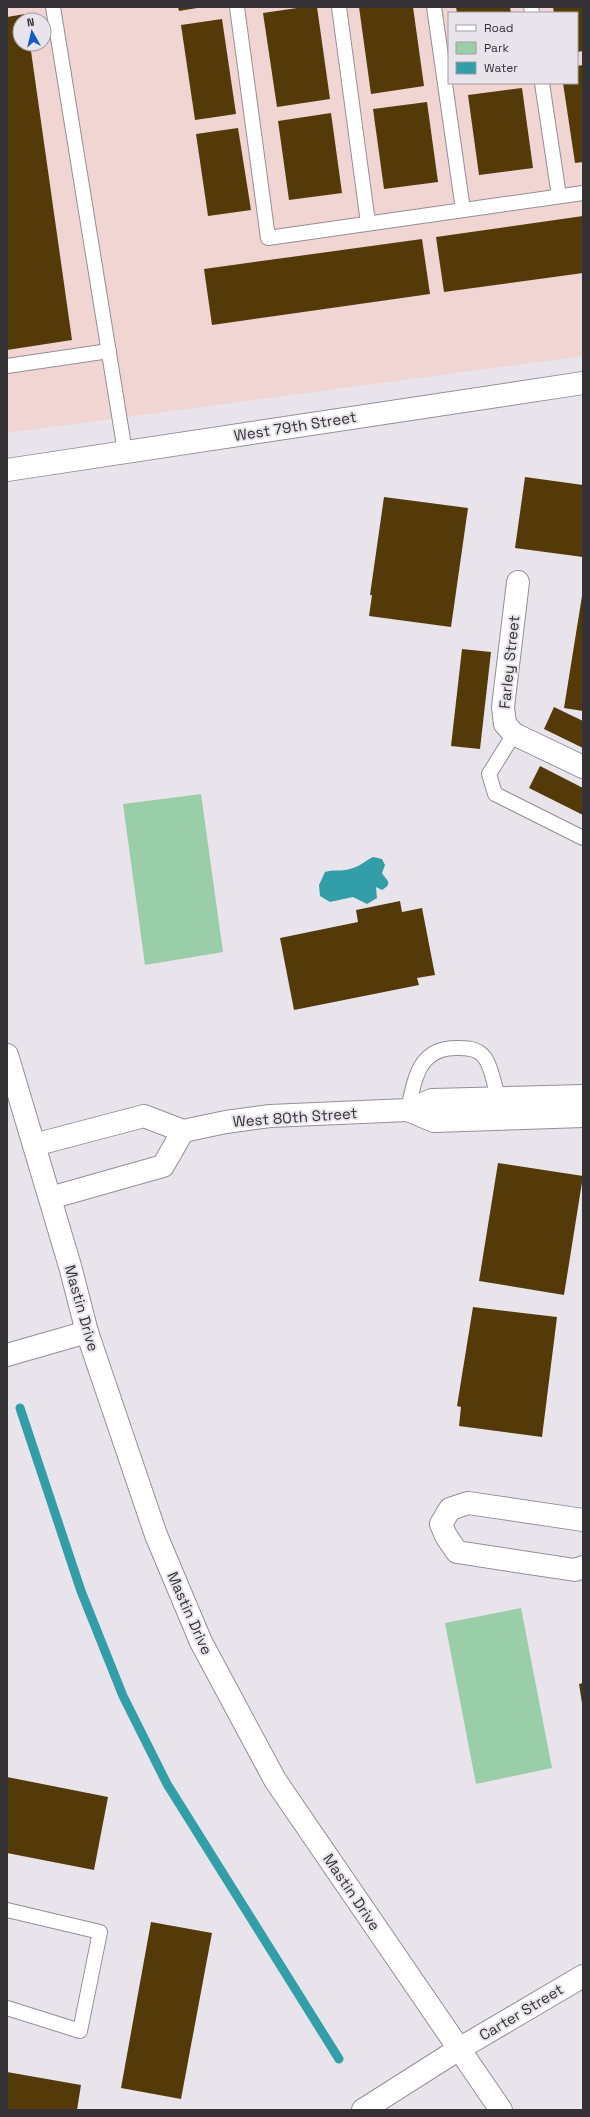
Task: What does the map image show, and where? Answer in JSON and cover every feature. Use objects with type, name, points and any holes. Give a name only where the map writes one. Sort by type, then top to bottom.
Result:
[{"type":"street","name":"West 79th Street","points":[[7,470],[583,383]]},
{"type":"street","name":"Farley Street","points":[[514,734],[505,724],[503,707],[518,582]]},
{"type":"street","points":[[514,734],[583,768]]},
{"type":"street","name":"Mastin Drive","points":[[7,1055],[50,1198],[87,1332],[156,1535],[201,1642],[276,1780],[500,2110]]},
{"type":"street","name":"West 80th Street","points":[[499,1109],[583,1096]]},
{"type":"street","name":"West 80th Street","points":[[184,1131],[226,1122],[270,1116],[408,1110],[432,1100],[499,1109],[583,1116]]},
{"type":"street","points":[[34,1145],[144,1116],[184,1131],[163,1166],[50,1198]]},
{"type":"street","points":[[7,1355],[87,1332]]},
{"type":"street","points":[[583,1520],[468,1503],[450,1509],[441,1524],[446,1536],[457,1552],[575,1570],[583,1567]]},
{"type":"street","name":"Carter Street","points":[[363,2110],[459,2049],[583,1976]]},
{"type":"lane","points":[[53,7],[125,452]]},
{"type":"lane","points":[[237,7],[268,238],[583,193]]},
{"type":"lane","points":[[339,7],[368,223]]},
{"type":"lane","points":[[434,7],[463,210]]},
{"type":"lane","points":[[542,84],[559,196]]},
{"type":"lane","points":[[7,366],[109,351]]},
{"type":"lane","points":[[514,734],[489,774],[495,794],[583,838]]},
{"type":"lane","points":[[408,1110],[415,1078],[421,1066],[431,1053],[451,1047],[472,1048],[485,1058],[499,1109]]},
{"type":"lane","points":[[7,1910],[100,1932],[80,2030],[7,2008]]},
{"type":"shaded area","points":[[7,7],[583,7],[583,356],[7,433]]},
{"type":"green space","points":[[201,794],[223,952],[145,965],[123,804]]},
{"type":"green space","points":[[521,1608],[552,1768],[476,1784],[445,1623]]},
{"type":"water","points":[[373,857],[382,859],[385,865],[382,873],[388,882],[386,888],[382,890],[376,887],[377,898],[367,904],[353,897],[330,902],[320,896],[319,885],[325,872],[347,870]]},
{"type":"building","points":[[178,7],[197,7],[197,8],[179,11]]},
{"type":"building","points":[[304,7],[317,7],[330,99],[277,107],[263,13]]},
{"type":"building","points":[[359,7],[413,7],[424,86],[371,94]]},
{"type":"building","points":[[456,7],[510,7],[511,12],[457,12]]},
{"type":"building","points":[[553,7],[583,7],[583,51],[578,52],[578,12],[554,12]]},
{"type":"building","points":[[12,16],[12,52],[31,52],[72,340],[7,350],[7,17]]},
{"type":"building","points":[[222,19],[236,114],[195,120],[181,25]]},
{"type":"building","points":[[583,65],[583,162],[575,163],[563,84],[578,84],[578,66]]},
{"type":"building","points":[[522,88],[533,168],[479,175],[468,95]]},
{"type":"building","points":[[427,102],[438,182],[384,189],[373,109]]},
{"type":"building","points":[[331,113],[342,193],[289,200],[278,121]]},
{"type":"building","points":[[238,128],[251,210],[208,216],[196,134]]},
{"type":"building","points":[[583,216],[583,273],[444,292],[436,237]]},
{"type":"building","points":[[422,239],[430,294],[212,325],[204,269]]},
{"type":"building","points":[[525,477],[583,485],[583,557],[515,548]]},
{"type":"building","points":[[384,497],[468,508],[451,627],[369,616],[372,595],[370,595]]},
{"type":"building","points":[[583,596],[583,711],[564,708]]},
{"type":"building","points":[[462,649],[491,652],[480,749],[451,746]]},
{"type":"building","points":[[554,707],[583,721],[583,748],[544,729]]},
{"type":"building","points":[[540,766],[583,788],[583,815],[529,788]]},
{"type":"building","points":[[400,901],[402,912],[422,908],[435,975],[417,978],[419,985],[294,1010],[280,938],[358,922],[356,910]]},
{"type":"building","points":[[498,1163],[583,1176],[564,1295],[479,1281]]},
{"type":"building","points":[[473,1307],[557,1317],[542,1437],[459,1426],[461,1407],[457,1406]]},
{"type":"building","points":[[583,1683],[583,1703],[582,1703],[579,1684]]},
{"type":"building","points":[[7,1777],[108,1797],[94,1870],[7,1853]]},
{"type":"building","points":[[151,1922],[212,1933],[181,2099],[121,2088]]},
{"type":"building","points":[[7,2072],[81,2085],[77,2110],[7,2110]]},
{"type":"waterway","points":[[20,1408],[81,1591],[123,1696],[167,1784],[339,2059]]}]
